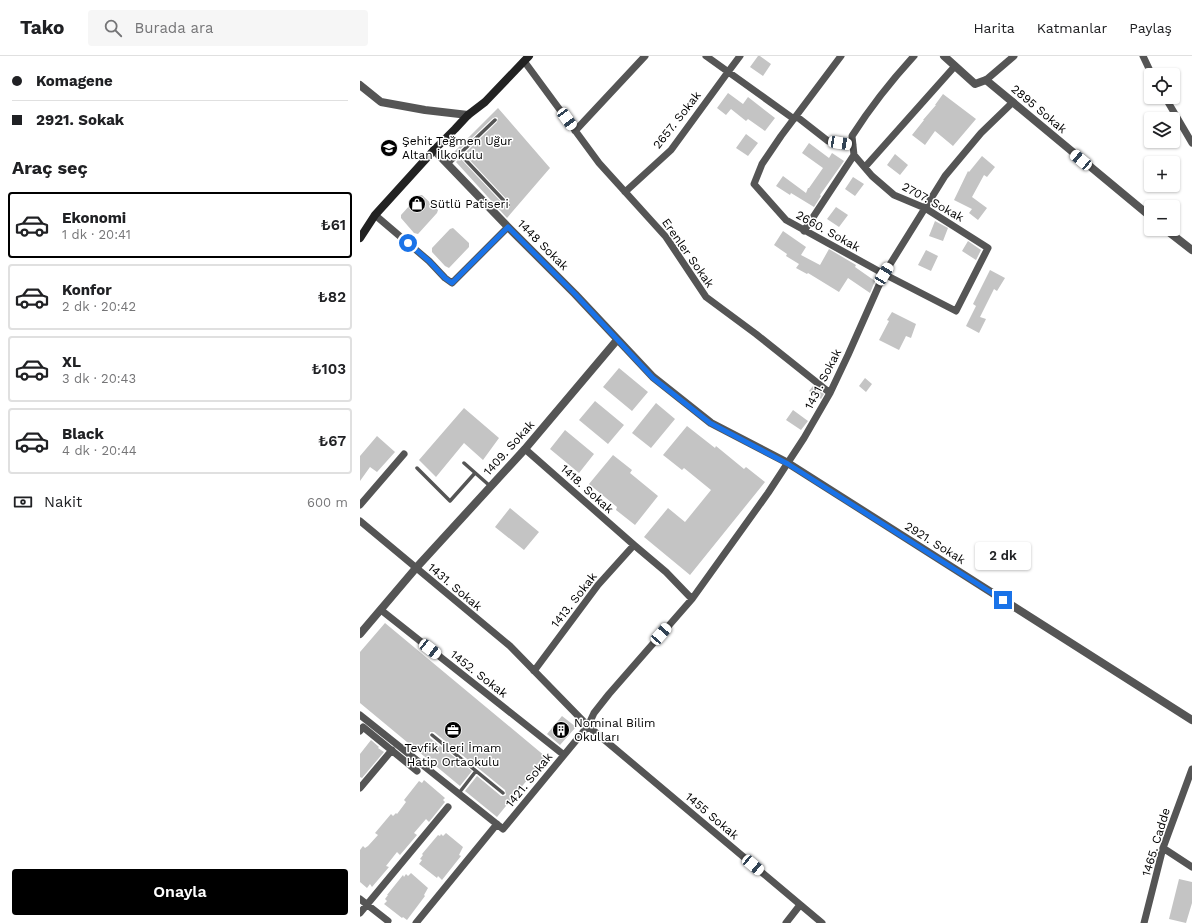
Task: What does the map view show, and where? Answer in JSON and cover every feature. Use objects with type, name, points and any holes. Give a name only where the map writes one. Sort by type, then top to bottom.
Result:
[{"type":"main road","points":[[360,238],[375,215],[434,150],[468,115],[485,102],[526,59]]},
{"type":"street","points":[[575,131],[645,56]]},
{"type":"street","points":[[706,56],[828,141],[853,145]]},
{"type":"street","name":"2657. Sokak","points":[[625,192],[671,150],[740,56]]},
{"type":"street","points":[[795,118],[841,56]]},
{"type":"street","points":[[804,231],[854,155],[852,136],[868,112],[899,72],[914,56]]},
{"type":"street","points":[[944,56],[975,84],[986,80],[1014,56]]},
{"type":"street","points":[[1142,56],[1148,68]]},
{"type":"street","name":"Erenler Sokak","points":[[526,59],[575,131],[599,163],[666,237],[706,297],[756,334],[830,393]]},
{"type":"street","points":[[865,167],[955,66]]},
{"type":"street","name":"2895 Sokak","points":[[986,80],[1144,212]]},
{"type":"street","points":[[360,85],[381,102],[425,110],[468,115]]},
{"type":"street","name":"1431. Sokak","points":[[692,599],[768,493],[804,438],[830,393],[884,274],[924,208],[945,176],[981,133],[1013,102]]},
{"type":"street","points":[[1169,104],[1192,143]]},
{"type":"street","name":"2660. Sokak","points":[[795,118],[780,136],[762,164],[754,184],[786,220],[884,274],[956,311]]},
{"type":"street","name":"1448 Sokak","points":[[434,150],[575,294],[653,378],[710,423],[788,464]]},
{"type":"street","name":"2707. Sokak","points":[[854,155],[872,176],[894,195],[924,208],[988,248],[956,311]]},
{"type":"street","points":[[375,215],[429,261],[445,278],[452,283],[508,227]]},
{"type":"street","points":[[1174,236],[1192,250]]},
{"type":"street","name":"1409. Sokak","points":[[416,568],[526,449],[617,340]]},
{"type":"street","name":"1418. Sokak","points":[[526,449],[634,545]]},
{"type":"street","points":[[360,505],[404,454]]},
{"type":"street","name":"2921. Sokak","points":[[788,464],[1192,720]]},
{"type":"street","name":"1431. Sokak","points":[[360,521],[510,646],[588,726]]},
{"type":"street","points":[[634,545],[666,572],[692,599]]},
{"type":"street","name":"1413. Sokak","points":[[534,671],[598,585],[634,545]]},
{"type":"street","points":[[360,634],[416,568]]},
{"type":"street","name":"1421. Sokak","points":[[497,824],[503,829],[588,726],[594,713],[609,694],[692,599]]},
{"type":"street","name":"1452. Sokak","points":[[381,610],[564,755]]},
{"type":"street","points":[[360,714],[497,824],[416,923]]},
{"type":"street","name":"1455 Sokak","points":[[588,726],[822,923]]},
{"type":"street","points":[[362,729],[392,750],[417,771]]},
{"type":"street","points":[[360,788],[392,750]]},
{"type":"street","name":"1465. Cadde","points":[[1144,923],[1163,848],[1192,769]]},
{"type":"street","points":[[360,912],[448,807]]},
{"type":"street","points":[[1163,848],[1192,867]]},
{"type":"street","points":[[360,899],[388,921]]},
{"type":"street","points":[[786,923],[800,905]]},
{"type":"lane","points":[[448,165],[495,120]]},
{"type":"lane","points":[[460,154],[508,205]]},
{"type":"lane","points":[[464,463],[491,486]]},
{"type":"lane","points":[[417,468],[450,501],[475,473]]},
{"type":"lane","points":[[432,735],[503,793]]},
{"type":"lane","points":[[459,794],[476,771]]},
{"type":"building","points":[[758,56],[771,64],[763,76],[750,67]]},
{"type":"building","points":[[728,93],[743,104],[748,97],[775,118],[765,131],[748,119],[746,121],[731,109],[726,115],[717,108]]},
{"type":"building","points":[[943,94],[976,119],[953,146],[935,131],[925,145],[912,135]]},
{"type":"building","points":[[498,108],[550,168],[507,218],[456,162],[460,158],[506,207],[510,207],[510,203],[464,154],[497,122],[498,118],[493,118],[452,157],[451,155]]},
{"type":"building","points":[[746,134],[758,143],[748,156],[736,148]]},
{"type":"building","points":[[809,143],[829,158],[832,153],[844,161],[820,195],[821,196],[814,207],[776,186],[783,176],[806,193],[823,168],[802,153]]},
{"type":"building","points":[[895,154],[908,165],[900,175],[887,165]]},
{"type":"building","points":[[982,156],[995,167],[987,177],[984,175],[972,197],[987,208],[978,220],[969,213],[972,209],[954,200],[968,171],[969,172]]},
{"type":"building","points":[[853,177],[864,184],[855,196],[845,189]]},
{"type":"building","points":[[419,195],[422,195],[438,210],[418,234],[414,233],[401,218],[401,215]]},
{"type":"building","points":[[836,207],[848,215],[839,227],[827,219]]},
{"type":"building","points":[[935,221],[948,228],[943,241],[929,236]]},
{"type":"building","points":[[453,228],[469,243],[469,247],[449,268],[445,266],[432,252],[432,248],[450,229]]},
{"type":"building","points":[[783,231],[806,247],[801,255],[820,265],[829,249],[856,265],[855,267],[875,281],[870,293],[848,278],[839,292],[808,273],[807,274],[796,268],[799,264],[786,256],[787,254],[774,245]]},
{"type":"building","points":[[968,241],[981,250],[976,260],[962,251]]},
{"type":"building","points":[[926,250],[938,256],[931,271],[918,265]]},
{"type":"building","points":[[990,270],[1005,278],[997,291],[994,289],[980,317],[986,319],[979,333],[966,326],[976,306],[973,304]]},
{"type":"building","points":[[892,312],[916,324],[911,338],[906,336],[899,350],[879,340]]},
{"type":"building","points":[[619,368],[648,392],[632,411],[603,387]]},
{"type":"building","points":[[865,378],[872,384],[866,392],[859,386]]},
{"type":"building","points":[[813,386],[824,394],[821,399],[809,391]]},
{"type":"building","points":[[595,401],[624,425],[608,444],[579,420]]},
{"type":"building","points":[[656,403],[675,419],[651,448],[632,433]]},
{"type":"building","points":[[464,408],[499,438],[483,460],[464,443],[436,477],[419,460]]},
{"type":"building","points":[[793,410],[808,421],[801,430],[786,420]]},
{"type":"building","points":[[687,426],[715,448],[716,446],[744,469],[746,467],[765,482],[690,575],[644,537],[668,508],[685,522],[711,490],[684,468],[682,470],[663,455]]},
{"type":"building","points":[[565,430],[594,454],[579,473],[550,449]]},
{"type":"building","points":[[377,436],[395,452],[377,472],[370,467],[360,481],[360,456]]},
{"type":"building","points":[[613,455],[632,470],[630,473],[658,496],[635,525],[616,510],[617,507],[589,484]]},
{"type":"building","points":[[510,508],[539,532],[524,550],[495,527]]},
{"type":"building","name":"Tevfik İleri İmam Hatip Ortaokulu","points":[[385,623],[546,757],[497,817],[465,791],[477,776],[501,796],[506,795],[505,790],[434,732],[430,732],[430,738],[472,771],[460,786],[360,703],[360,652]]},
{"type":"building","name":"Nominal Bilim Okulları","points":[[562,716],[576,727],[560,745],[547,734]]},
{"type":"building","points":[[371,740],[384,752],[362,778],[360,777],[360,754]]},
{"type":"building","points":[[424,780],[445,798],[443,800],[445,802],[429,822],[426,819],[414,833],[417,835],[400,855],[397,852],[386,866],[389,867],[372,887],[370,884],[367,888],[360,882],[360,850],[363,846],[365,848],[368,846],[378,835],[375,833],[391,814],[393,816],[396,813],[397,814],[406,802],[404,800],[419,781],[422,783]]},
{"type":"building","points":[[446,833],[463,847],[459,855],[461,856],[442,880],[438,876],[437,878],[419,864],[422,860],[420,859],[423,855],[422,854],[438,835],[440,836],[441,834],[443,836]]},
{"type":"building","points":[[411,873],[428,888],[424,895],[425,896],[407,920],[403,917],[402,918],[384,904],[387,901],[385,899],[387,895],[403,875],[404,877],[406,874],[408,876]]},
{"type":"building","points":[[1179,879],[1192,882],[1192,903],[1186,923],[1169,919]]},
{"type":"place","name":"Şehit Teğmen Uğur Altan İlkokulu","points":[[389,148]]},
{"type":"place","name":"Sütlü Patiseri","points":[[417,204]]},
{"type":"place","name":"Tevfik İleri İmam Hatip Ortaokulu","points":[[453,730]]},
{"type":"place","name":"Nominal Bilim Okulları","points":[[561,730]]},
{"type":"route","points":[[408,243],[452,283],[508,227],[575,294],[653,378],[710,423],[788,464],[1003,600]]}]
